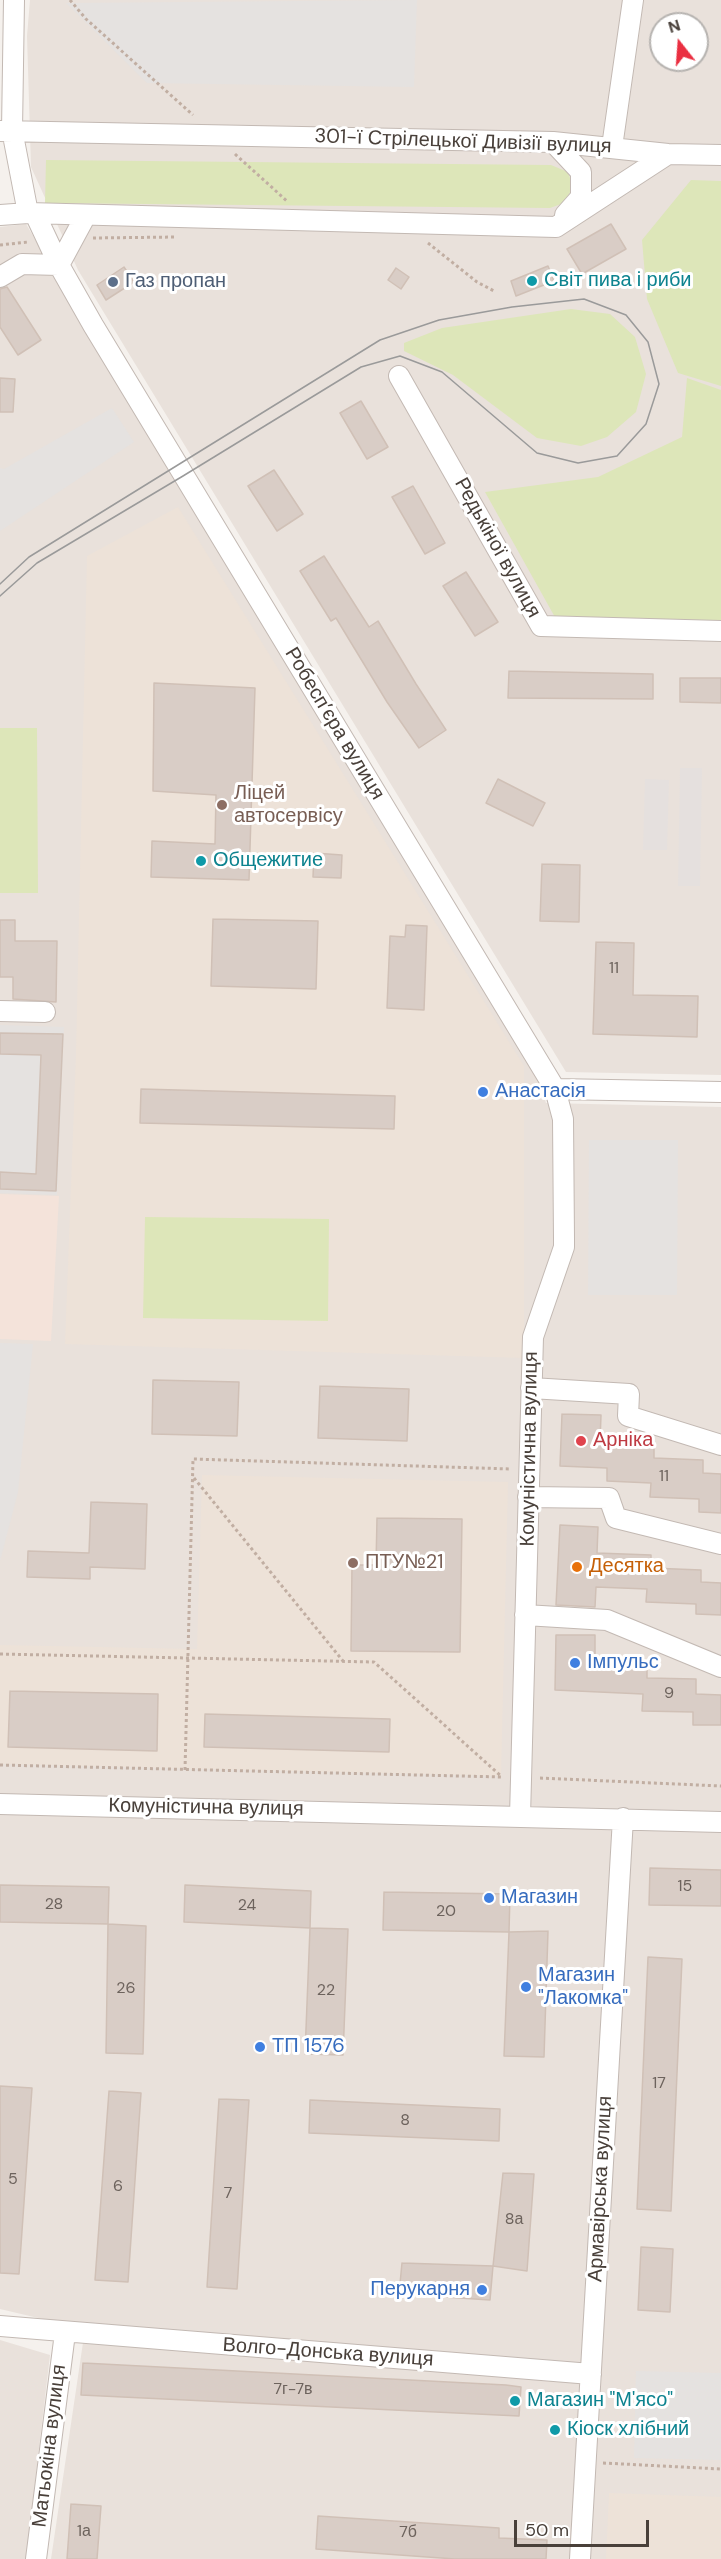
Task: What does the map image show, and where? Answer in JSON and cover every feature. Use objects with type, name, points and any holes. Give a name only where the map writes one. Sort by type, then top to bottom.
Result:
[{"type":"street","name":"Робесп’єра вулиця","points":[[14,0],[6,131],[31,213],[177,466],[555,1089]]},
{"type":"street","points":[[612,147],[633,0]]},
{"type":"street","name":"301-ї Стрілецької Дивізії вулиця","points":[[6,131],[552,142],[668,154]]},
{"type":"street","points":[[0,215],[31,213],[556,227],[581,197],[581,172],[552,142]]},
{"type":"street","name":"301-ї Стрілецької Дивізії вулиця","points":[[556,227],[668,154]]},
{"type":"street","points":[[668,154],[721,155]]},
{"type":"street","points":[[0,277],[22,264],[59,265],[86,215]]},
{"type":"street","name":"Редькіної вулиця","points":[[399,376],[541,626],[721,631]]},
{"type":"street","points":[[0,1011],[45,1012]]},
{"type":"street","points":[[555,1089],[721,1092]]},
{"type":"street","name":"Комуністична вулиця","points":[[520,1815],[532,1337],[564,1247],[563,1119],[555,1089]]},
{"type":"street","points":[[531,1388],[629,1394],[628,1416],[721,1445]]},
{"type":"street","points":[[528,1497],[609,1498],[616,1518],[721,1544]]},
{"type":"street","points":[[525,1615],[607,1620],[721,1667]]},
{"type":"street","name":"Комуністична вулиця","points":[[0,1804],[520,1815],[721,1822]]},
{"type":"street","name":"Армавірська вулиця","points":[[580,2559],[623,1818]]},
{"type":"street","name":"Волго-Донська вулиця","points":[[0,2326],[591,2374]]},
{"type":"street","name":"Матьокіна вулиця","points":[[36,2559],[65,2332]]},
{"type":"path","points":[[76,233],[98,240],[178,237]]},
{"type":"path","points":[[0,245],[36,241],[46,236]]},
{"type":"path","points":[[423,238],[477,282],[494,291]]},
{"type":"path","points":[[185,1770],[193,1459],[529,1470]]},
{"type":"path","points":[[193,1477],[344,1661]]},
{"type":"path","points":[[0,1654],[374,1662],[501,1776]]},
{"type":"path","points":[[0,1765],[521,1777],[721,1786]]},
{"type":"path","points":[[585,2462],[721,2469]]},
{"type":"shaded area","points":[[30,0],[721,0],[721,1075],[566,1072],[78,270],[31,167],[27,36]]},
{"type":"shaded area","points":[[417,0],[414,87],[147,83],[66,3]]},
{"type":"shaded area","points":[[26,224],[318,715],[539,1080],[546,1103],[721,1107],[721,2559],[51,2559],[85,2329],[0,2309],[0,227]]},
{"type":"shaded area","points":[[112,408],[134,442],[0,531],[0,468],[4,469]]},
{"type":"shaded area","name":"Ліцей автосервісу","points":[[178,507],[524,1066],[524,1358],[65,1344],[76,1054],[87,556]]},
{"type":"shaded area","points":[[680,768],[702,768],[700,886],[678,886]]},
{"type":"shaded area","points":[[645,779],[669,780],[667,850],[643,850]]},
{"type":"shaded area","points":[[0,1025],[64,1027],[57,1195],[0,1193]]},
{"type":"shaded area","points":[[589,1140],[678,1140],[677,1295],[588,1295]]},
{"type":"shaded area","points":[[0,1194],[59,1196],[51,1341],[0,1339]]},
{"type":"shaded area","points":[[0,1343],[33,1344],[18,1492],[0,1561]]},
{"type":"shaded area","name":"ПТУ№21","points":[[202,1475],[508,1482],[501,1776],[0,1764],[0,1645],[197,1649]]},
{"type":"shaded area","points":[[0,2340],[50,2355],[26,2559],[0,2559]]},
{"type":"shaded area","points":[[636,2371],[721,2373],[721,2460],[634,2458]]},
{"type":"shaded area","points":[[609,2493],[721,2497],[721,2559],[606,2559]]},
{"type":"green space","points":[[46,160],[551,165],[568,172],[573,187],[564,203],[550,208],[45,203]]},
{"type":"green space","points":[[691,180],[721,181],[721,386],[678,373],[647,299],[642,240]]},
{"type":"green space","points":[[571,309],[610,314],[635,337],[646,374],[636,412],[607,437],[581,446],[537,438],[453,375],[404,351],[404,343],[442,328]]},
{"type":"green space","points":[[687,378],[721,390],[721,620],[556,619],[485,492],[598,477],[682,437]]},
{"type":"green space","points":[[0,728],[37,728],[38,893],[0,893]]},
{"type":"green space","points":[[145,1217],[329,1219],[328,1321],[143,1318]]},
{"type":"building","points":[[611,224],[626,249],[582,274],[567,249]]},
{"type":"building","name":"Світ пива і риби","points":[[548,266],[554,281],[516,296],[511,281]]},
{"type":"building","points":[[124,267],[134,282],[106,300],[97,285]]},
{"type":"building","points":[[396,268],[409,277],[401,289],[388,280]]},
{"type":"building","points":[[7,287],[41,340],[18,355],[0,327],[0,289]]},
{"type":"building","points":[[0,378],[15,379],[13,412],[0,412]]},
{"type":"building","points":[[361,401],[388,447],[367,459],[340,413]]},
{"type":"building","points":[[274,470],[303,514],[277,531],[248,486]]},
{"type":"building","points":[[413,486],[445,543],[425,554],[392,497]]},
{"type":"building","points":[[324,556],[369,627],[378,621],[446,730],[419,748],[387,702],[336,618],[331,621],[300,571]]},
{"type":"building","points":[[466,572],[498,622],[475,636],[443,586]]},
{"type":"building","points":[[509,671],[653,674],[653,699],[508,698]]},
{"type":"building","points":[[680,678],[721,678],[721,703],[680,702]]},
{"type":"building","points":[[154,683],[255,688],[249,880],[151,877],[152,841],[215,844],[216,795],[153,791]]},
{"type":"building","points":[[498,779],[545,803],[533,826],[486,803]]},
{"type":"building","points":[[314,853],[342,855],[341,878],[313,877]]},
{"type":"building","points":[[542,864],[580,865],[579,922],[540,921]]},
{"type":"building","points":[[213,919],[318,921],[316,989],[211,986]]},
{"type":"building","points":[[0,920],[15,920],[15,941],[57,941],[56,1002],[13,999],[13,977],[0,977]]},
{"type":"building","points":[[406,925],[427,926],[424,1010],[387,1008],[390,936],[405,937]]},
{"type":"building","points":[[596,942],[634,943],[633,995],[698,996],[697,1037],[593,1034]]},
{"type":"building","points":[[0,1033],[63,1034],[56,1191],[0,1189],[0,1172],[36,1174],[41,1055],[0,1054]]},
{"type":"building","points":[[141,1089],[395,1096],[394,1129],[140,1123]]},
{"type":"building","points":[[153,1380],[239,1382],[237,1436],[152,1434]]},
{"type":"building","points":[[320,1386],[409,1389],[407,1441],[318,1438]]},
{"type":"building","points":[[562,1414],[601,1415],[600,1442],[654,1444],[654,1458],[703,1460],[703,1473],[721,1474],[721,1513],[699,1512],[699,1499],[650,1497],[651,1483],[607,1481],[607,1468],[560,1466]]},
{"type":"building","points":[[91,1502],[147,1504],[145,1569],[90,1567],[90,1579],[27,1577],[28,1551],[89,1553]]},
{"type":"building","points":[[377,1518],[462,1519],[460,1652],[351,1651],[352,1565],[376,1565]]},
{"type":"building","points":[[560,1525],[598,1527],[597,1553],[651,1555],[651,1568],[701,1570],[701,1582],[721,1583],[721,1615],[696,1614],[696,1604],[646,1602],[647,1589],[596,1587],[595,1607],[556,1605]]},
{"type":"building","points":[[556,1635],[595,1635],[595,1662],[647,1663],[647,1678],[696,1679],[696,1694],[721,1695],[721,1725],[693,1725],[693,1712],[642,1711],[643,1694],[555,1690]]},
{"type":"building","points":[[10,1691],[158,1694],[157,1751],[8,1747]]},
{"type":"building","points":[[205,1714],[390,1719],[389,1752],[204,1747]]},
{"type":"building","points":[[650,1868],[721,1870],[721,1906],[649,1905]]},
{"type":"building","points":[[0,1885],[109,1887],[108,1924],[0,1922]]},
{"type":"building","points":[[185,1885],[311,1891],[310,1928],[184,1922]]},
{"type":"building","points":[[384,1892],[510,1894],[509,1932],[383,1930]]},
{"type":"building","points":[[108,1924],[146,1926],[143,2054],[106,2053]]},
{"type":"building","points":[[310,1928],[348,1929],[343,2055],[305,2054]]},
{"type":"building","points":[[548,1931],[544,2057],[504,2056],[509,1932]]},
{"type":"building","points":[[648,1957],[682,1959],[671,2211],[637,2209]]},
{"type":"building","points":[[0,2086],[32,2088],[19,2274],[0,2273]]},
{"type":"building","points":[[109,2091],[141,2093],[128,2282],[95,2280]]},
{"type":"building","points":[[219,2099],[249,2100],[237,2289],[207,2287]]},
{"type":"building","points":[[310,2100],[500,2109],[499,2141],[309,2133]]},
{"type":"building","points":[[503,2173],[534,2174],[527,2271],[493,2266]]},
{"type":"building","points":[[641,2247],[673,2249],[670,2312],[638,2310]]},
{"type":"building","points":[[402,2263],[493,2266],[490,2300],[399,2294]]},
{"type":"building","points":[[83,2363],[506,2385],[521,2387],[519,2416],[81,2395]]},
{"type":"building","points":[[71,2504],[101,2506],[97,2559],[67,2559]]},
{"type":"building","points":[[318,2516],[499,2528],[499,2538],[547,2540],[546,2559],[455,2559],[316,2549]]},
{"type":"tram line","points":[[0,584],[29,557],[380,340],[439,320],[512,307],[584,299],[626,315],[648,342],[659,384],[646,424],[617,456],[578,463],[537,453],[442,372],[400,356],[361,367],[37,563],[0,596]]},
{"type":"place","name":"Світ пива і риби","points":[[532,281]]},
{"type":"place","name":"Газ пропан","points":[[113,282]]},
{"type":"place","name":"Ліцей автосервісу","points":[[222,805]]},
{"type":"place","name":"Общежитие","points":[[201,861]]},
{"type":"place","name":"Анастасія","points":[[483,1092]]},
{"type":"place","name":"Арніка","points":[[581,1441]]},
{"type":"place","name":"ПТУ№21","points":[[353,1563]]},
{"type":"place","name":"Десятка","points":[[577,1567]]},
{"type":"place","name":"Імпульс","points":[[575,1663]]},
{"type":"place","name":"Магазин","points":[[489,1898]]},
{"type":"place","name":"Магазин \"Лакомка\"","points":[[526,1987]]},
{"type":"place","name":"ТП 1576","points":[[260,2047]]},
{"type":"place","name":"Перукарня","points":[[482,2290]]},
{"type":"place","name":"Магазин \"М'ясо\"","points":[[515,2401]]},
{"type":"place","name":"Кіоск хлібний","points":[[555,2430]]}]
